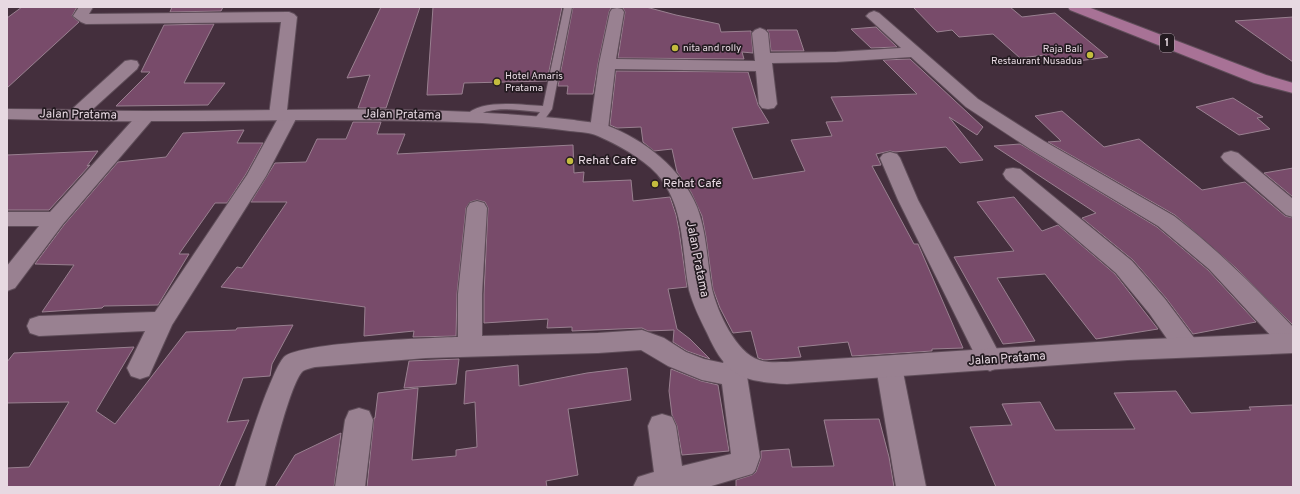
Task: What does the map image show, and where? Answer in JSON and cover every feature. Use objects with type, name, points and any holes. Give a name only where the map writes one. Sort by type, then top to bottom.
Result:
[{"type":"highway","name":"1","points":[[1076,7],[1260,79],[1293,96]]},
{"type":"highway","name":"1","points":[[1260,79],[1293,88]]},
{"type":"street","points":[[86,7],[81,16],[86,19],[182,13],[290,12],[284,115],[256,176],[162,321],[140,368]]},
{"type":"street","points":[[599,129],[607,64],[616,12]]},
{"type":"street","points":[[874,16],[972,103],[1037,145],[1166,221],[1178,230],[1211,258],[1239,285],[1293,343]]},
{"type":"street","points":[[760,33],[768,104]]},
{"type":"street","points":[[607,64],[763,62],[915,52]]},
{"type":"street","points":[[77,114],[131,65]]},
{"type":"street","name":"Jalan Pratama","points":[[7,114],[146,116],[344,114],[469,118],[542,115],[599,129],[646,155],[664,170],[673,183],[686,206],[693,231],[701,290],[708,309],[735,368],[756,372],[787,373],[889,367],[1186,346],[1293,343]]},
{"type":"street","points":[[7,282],[56,220],[146,116]]},
{"type":"street","points":[[1231,157],[1293,210]]},
{"type":"street","points":[[890,158],[908,200],[990,360]]},
{"type":"street","points":[[1013,174],[1124,267],[1157,306],[1186,346]]},
{"type":"street","points":[[470,347],[470,294],[476,208]]},
{"type":"street","points":[[7,219],[56,220]]},
{"type":"street","points":[[39,326],[162,321]]},
{"type":"street","points":[[250,487],[277,398],[286,376],[293,365],[298,361],[315,357],[426,348],[598,343],[642,340],[655,345],[677,359],[702,368],[735,368],[746,457],[745,462],[742,465],[659,485],[662,426]]},
{"type":"street","points":[[889,367],[911,487]]},
{"type":"street","points":[[350,487],[359,420]]},
{"type":"lane","points":[[542,115],[568,7]]},
{"type":"building","points":[[22,7],[77,7],[72,16],[79,22],[7,88],[7,18]]},
{"type":"building","points":[[172,7],[223,7],[221,11],[170,12]]},
{"type":"building","points":[[381,7],[420,7],[386,108],[358,108],[370,75],[347,78]]},
{"type":"building","points":[[433,7],[562,7],[547,81],[464,83],[462,94],[427,95]]},
{"type":"building","points":[[573,7],[614,7],[611,8],[609,12],[593,94],[567,94],[568,86],[558,86]]},
{"type":"building","points":[[620,7],[646,7],[719,24],[721,32],[751,31],[753,53],[742,52],[744,59],[618,58],[625,12],[623,8]]},
{"type":"building","points":[[913,7],[1010,7],[1022,17],[1055,13],[1108,57],[1056,64],[1045,55],[1020,58],[993,34],[959,37],[952,30],[937,32]]},
{"type":"building","points":[[1293,17],[1293,62],[1235,21]]},
{"type":"building","points":[[214,24],[184,83],[225,83],[208,105],[116,106],[150,72],[141,72],[164,25]]},
{"type":"building","points":[[876,27],[897,47],[871,48],[851,29]]},
{"type":"building","points":[[767,30],[797,30],[804,51],[771,51],[769,33]]},
{"type":"building","points":[[910,59],[983,127],[977,135],[949,117],[983,160],[960,163],[946,147],[895,152],[890,151],[876,154],[881,165],[872,166],[914,244],[918,244],[963,348],[932,349],[932,351],[852,356],[848,342],[798,347],[801,357],[764,360],[758,358],[751,331],[733,333],[720,308],[713,289],[702,216],[691,192],[677,172],[672,149],[654,151],[643,142],[641,127],[617,128],[610,125],[616,71],[748,72],[758,105],[769,123],[732,128],[753,179],[805,171],[791,140],[832,136],[826,122],[843,121],[831,97],[917,94],[883,60]]},
{"type":"building","points":[[1233,98],[1263,117],[1257,118],[1270,129],[1239,135],[1196,107]]},
{"type":"building","points":[[1062,111],[1104,147],[1139,139],[1202,190],[1245,182],[1285,216],[1293,218],[1293,325],[1236,268],[1175,215],[1048,142],[1061,141],[1035,116]]},
{"type":"building","points":[[353,122],[381,122],[377,134],[405,134],[397,154],[573,145],[574,173],[584,172],[583,182],[631,180],[633,201],[670,197],[679,230],[687,287],[668,289],[677,329],[690,339],[710,359],[687,351],[673,342],[674,330],[648,331],[642,328],[572,331],[572,327],[547,328],[548,319],[484,323],[488,208],[485,202],[477,200],[470,202],[466,208],[457,294],[456,336],[413,337],[414,331],[364,336],[365,307],[221,287],[237,267],[242,268],[287,202],[251,202],[275,163],[306,162],[317,139],[346,139]]},
{"type":"building","points":[[244,130],[237,143],[263,143],[246,174],[227,203],[215,203],[179,254],[189,254],[158,305],[104,306],[102,308],[42,312],[74,265],[35,264],[64,225],[118,162],[166,157],[183,133]]},
{"type":"building","points":[[1020,144],[1157,227],[1208,270],[1256,322],[1193,334],[1166,298],[1133,260],[1082,218],[1096,213],[994,146]]},
{"type":"building","points":[[98,151],[87,166],[90,165],[49,210],[7,210],[7,155]]},
{"type":"building","points":[[1293,168],[1293,197],[1264,173]]},
{"type":"building","points":[[1014,197],[1042,231],[1058,225],[1115,274],[1158,329],[1096,339],[1045,274],[997,278],[1035,341],[1003,344],[954,257],[1014,251],[977,202]]},
{"type":"building","points":[[293,325],[272,364],[270,376],[243,378],[227,422],[249,420],[219,487],[7,487],[7,468],[29,467],[69,402],[7,403],[7,362],[14,353],[134,347],[96,411],[115,424],[186,332],[236,330],[237,328]]},
{"type":"building","points":[[459,359],[456,384],[404,388],[409,361]]},
{"type":"building","points":[[518,365],[519,386],[587,373],[627,368],[631,400],[568,409],[578,475],[546,481],[547,487],[367,487],[378,393],[418,388],[412,460],[456,456],[456,450],[477,447],[475,402],[464,404],[466,371]]},
{"type":"building","points":[[671,369],[701,381],[718,385],[729,451],[682,455],[677,426],[672,415],[669,391]]},
{"type":"building","points":[[1176,391],[1191,413],[1251,410],[1249,407],[1293,405],[1293,487],[996,487],[970,427],[1012,425],[1002,404],[1040,402],[1055,430],[1135,429],[1114,393]]},
{"type":"building","points":[[879,419],[889,457],[894,487],[736,487],[736,480],[752,475],[756,472],[761,458],[761,451],[789,449],[792,467],[834,466],[824,420]]},
{"type":"building","points":[[341,433],[334,487],[275,487],[295,455]]},
{"type":"place","name":"nita and rolly","points":[[675,48]]},
{"type":"place","name":"Raja Bali Restaurant Nusadua","points":[[1090,55]]},
{"type":"place","name":"Hotel Amaris Pratama","points":[[497,82]]},
{"type":"place","name":"Rehat Cafe","points":[[570,161]]},
{"type":"place","name":"Rehat Café","points":[[655,184]]}]
